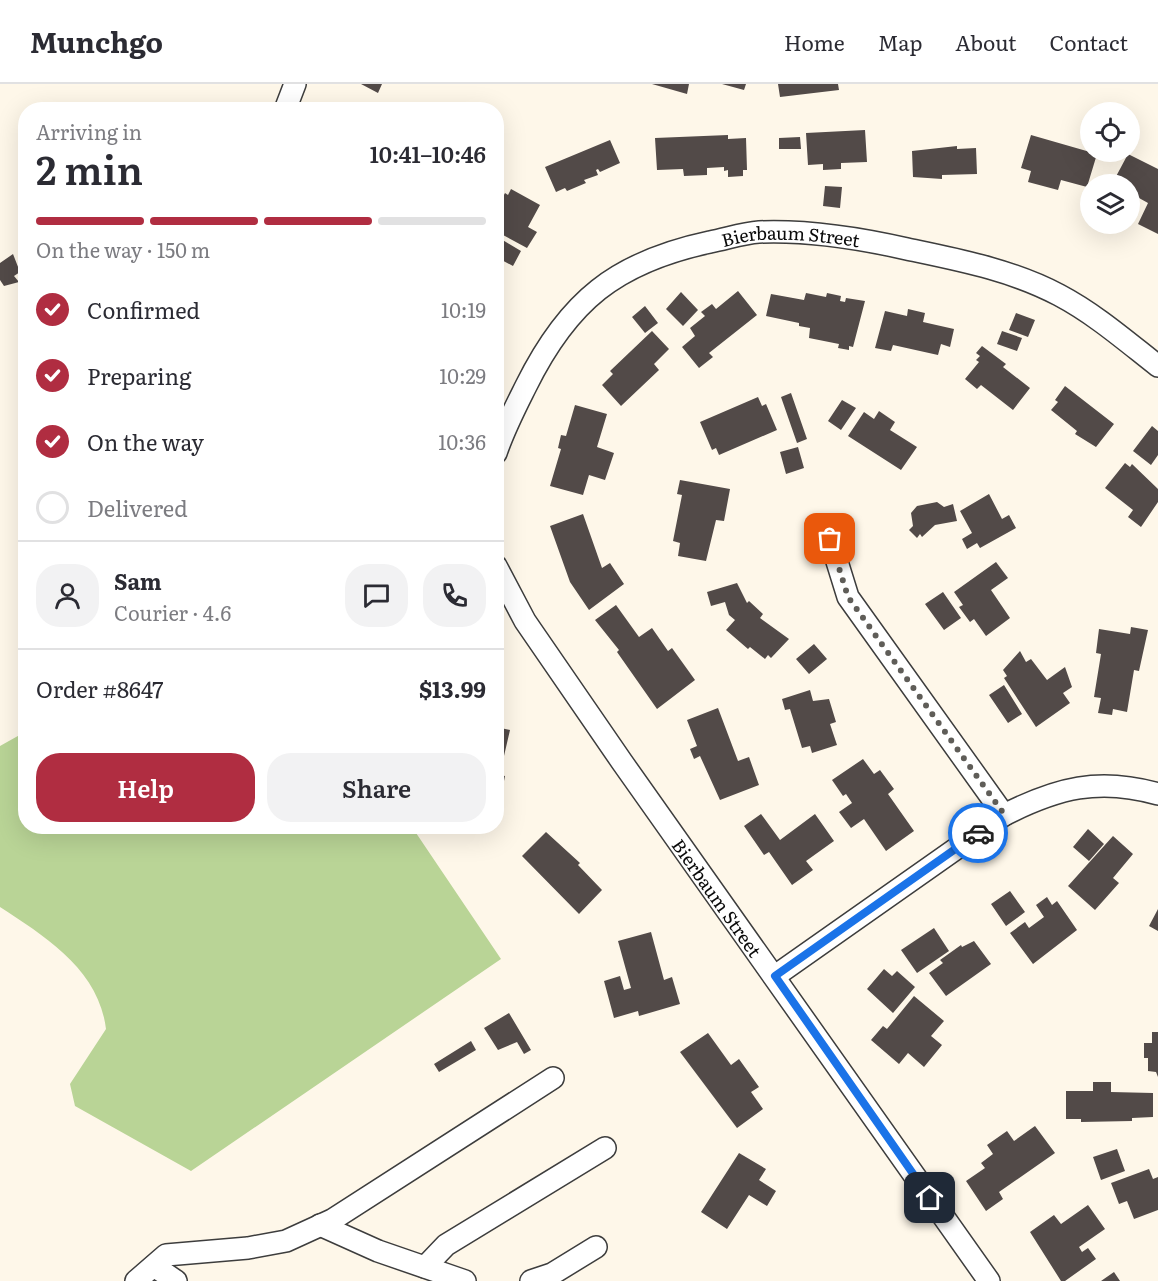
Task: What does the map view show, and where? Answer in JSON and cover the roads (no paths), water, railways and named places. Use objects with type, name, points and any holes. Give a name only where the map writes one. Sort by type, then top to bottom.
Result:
[{"type":"street","points":[[288,102],[296,84]]},
{"type":"street","name":"Bierbaum Street","points":[[504,431],[555,334],[582,303],[604,284],[627,270],[689,247],[756,232],[800,232],[873,242],[981,265],[1030,282],[1068,300],[1089,312],[1158,366]]},
{"type":"street","points":[[830,539],[848,597],[1004,814]]},
{"type":"street","name":"Bierbaum Street","points":[[504,581],[525,621],[622,762],[989,1281]]},
{"type":"street","points":[[775,976],[1004,814],[1040,797],[1078,786],[1105,785],[1139,788],[1158,794]]},
{"type":"street","points":[[136,1281],[166,1255],[248,1248],[286,1241],[320,1225],[553,1078]]},
{"type":"street","points":[[425,1267],[446,1245],[605,1148]]},
{"type":"street","points":[[320,1225],[465,1281]]},
{"type":"street","points":[[531,1281],[552,1274],[596,1247]]},
{"type":"street","points":[[154,1266],[176,1281]]}]
